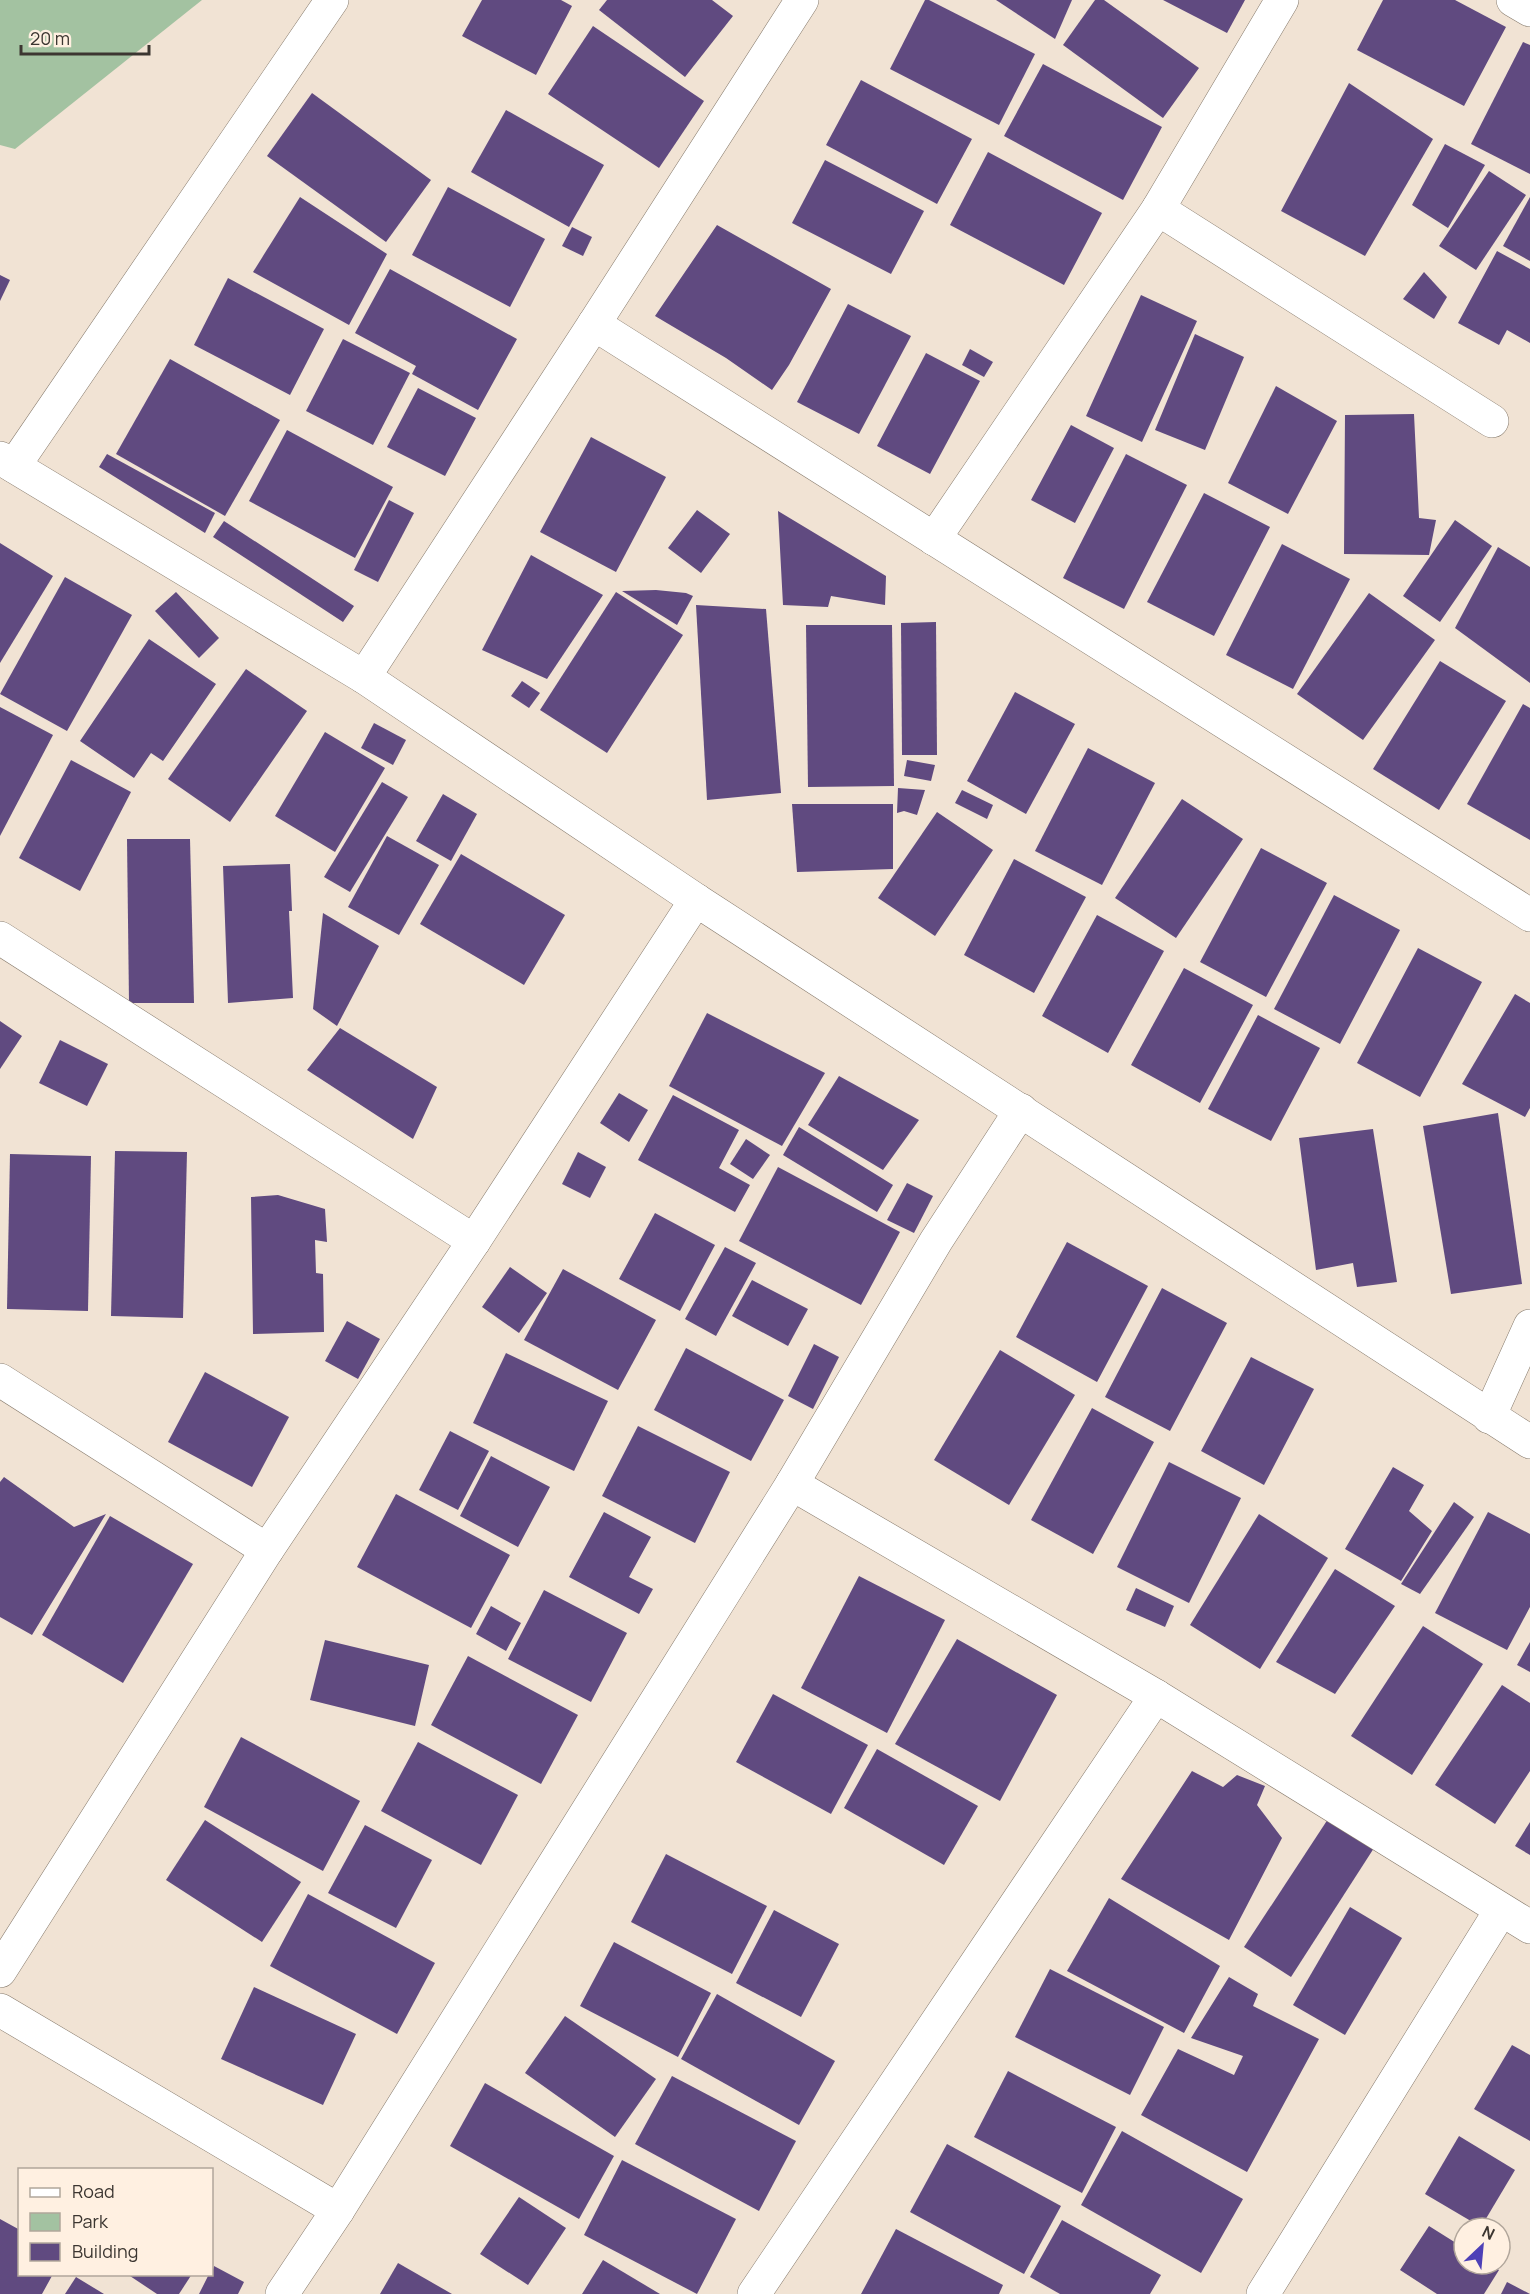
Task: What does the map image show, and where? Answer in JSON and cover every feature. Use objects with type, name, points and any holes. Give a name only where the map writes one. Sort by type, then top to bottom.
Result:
[{"type":"street","points":[[332,0],[7,462],[364,677],[696,900],[1530,1442]]},
{"type":"street","points":[[364,677],[802,0]]},
{"type":"street","points":[[934,539],[1158,208],[1282,0]]},
{"type":"street","points":[[1513,0],[1530,10]]},
{"type":"street","points":[[1158,208],[1492,421]]},
{"type":"street","points":[[594,324],[1530,915]]},
{"type":"street","points":[[0,1971],[267,1550],[474,1241],[696,900]]},
{"type":"street","points":[[0,938],[474,1241]]},
{"type":"street","points":[[282,2294],[338,2210],[792,1484],[936,1241],[1020,1110]]},
{"type":"street","points":[[1490,1417],[1530,1326]]},
{"type":"street","points":[[0,1380],[267,1550]]},
{"type":"street","points":[[792,1484],[1156,1696],[1530,1928]]},
{"type":"street","points":[[754,2294],[1156,1696]]},
{"type":"street","points":[[1263,2294],[1501,1910]]},
{"type":"street","points":[[0,2010],[338,2210]]},
{"type":"green space","points":[[0,0],[202,0],[15,149],[0,145]]},
{"type":"building","points":[[482,0],[561,0],[572,6],[536,75],[462,36]]},
{"type":"building","points":[[607,0],[712,0],[733,16],[685,77],[599,10]]},
{"type":"building","points":[[925,0],[1035,54],[999,125],[890,69]]},
{"type":"building","points":[[996,0],[1072,0],[1055,39]]},
{"type":"building","points":[[1095,0],[1104,0],[1199,68],[1163,118],[1063,45]]},
{"type":"building","points":[[1163,0],[1245,0],[1227,33]]},
{"type":"building","points":[[1383,0],[1455,0],[1506,27],[1464,106],[1357,50]]},
{"type":"building","points":[[593,26],[704,101],[659,168],[548,94]]},
{"type":"building","points":[[1523,42],[1530,45],[1530,174],[1471,144]]},
{"type":"building","points":[[1043,64],[1162,127],[1123,200],[1004,136]]},
{"type":"building","points":[[861,80],[972,139],[937,204],[826,145]]},
{"type":"building","points":[[1349,83],[1433,139],[1365,256],[1281,211]]},
{"type":"building","points":[[312,93],[431,180],[386,242],[267,156]]},
{"type":"building","points":[[506,110],[604,165],[569,227],[471,172]]},
{"type":"building","points":[[1445,144],[1485,165],[1448,228],[1412,205]]},
{"type":"building","points":[[988,152],[1102,213],[1064,285],[950,225]]},
{"type":"building","points":[[825,160],[924,211],[891,274],[792,223]]},
{"type":"building","points":[[1489,171],[1526,195],[1476,270],[1439,246]]},
{"type":"building","points":[[448,187],[545,239],[510,307],[412,255]]},
{"type":"building","points":[[300,197],[387,254],[349,325],[253,272]]},
{"type":"building","points":[[1530,197],[1530,261],[1503,246]]},
{"type":"building","points":[[717,225],[831,289],[789,365],[772,390],[726,358],[655,316]]},
{"type":"building","points":[[572,227],[592,237],[583,256],[562,246]]},
{"type":"building","points":[[1497,251],[1530,269],[1530,343],[1507,330],[1499,345],[1458,323]]},
{"type":"building","points":[[390,269],[517,339],[478,410],[412,374],[416,366],[355,333]]},
{"type":"building","points":[[1424,272],[1447,297],[1434,319],[1403,299]]},
{"type":"building","points":[[0,275],[10,280],[0,301]]},
{"type":"building","points":[[228,278],[324,329],[290,395],[194,345]]},
{"type":"building","points":[[1141,295],[1197,321],[1142,442],[1086,416]]},
{"type":"building","points":[[848,304],[911,336],[859,434],[797,402]]},
{"type":"building","points":[[1195,334],[1244,357],[1205,450],[1155,430]]},
{"type":"building","points":[[343,339],[410,373],[373,445],[306,411]]},
{"type":"building","points":[[970,349],[993,362],[984,377],[962,365]]},
{"type":"building","points":[[926,353],[980,381],[930,474],[877,446]]},
{"type":"building","points":[[170,359],[280,420],[225,516],[116,454]]},
{"type":"building","points":[[1276,386],[1337,421],[1288,514],[1228,483]]},
{"type":"building","points":[[418,388],[476,418],[445,476],[387,447]]},
{"type":"building","points":[[1414,414],[1419,518],[1436,520],[1429,555],[1344,554],[1345,415]]},
{"type":"building","points":[[1071,425],[1114,448],[1075,523],[1031,500]]},
{"type":"building","points":[[287,430],[393,487],[355,558],[249,501]]},
{"type":"building","points":[[591,437],[666,477],[616,572],[540,532]]},
{"type":"building","points":[[107,454],[215,513],[205,533],[99,467]]},
{"type":"building","points":[[1126,454],[1187,485],[1124,609],[1063,578]]},
{"type":"building","points":[[1204,493],[1270,527],[1214,636],[1147,602]]},
{"type":"building","points":[[389,500],[414,513],[378,582],[354,570]]},
{"type":"building","points":[[697,510],[730,534],[701,573],[668,548]]},
{"type":"building","points":[[778,511],[886,576],[885,605],[831,596],[828,607],[783,605]]},
{"type":"building","points":[[1455,520],[1492,546],[1440,622],[1403,596]]},
{"type":"building","points":[[224,521],[354,606],[343,622],[213,537]]},
{"type":"building","points":[[0,543],[53,576],[0,663]]},
{"type":"building","points":[[1282,544],[1350,579],[1293,689],[1226,655]]},
{"type":"building","points":[[1498,547],[1530,567],[1530,683],[1455,628]]},
{"type":"building","points":[[531,555],[603,595],[547,679],[482,650]]},
{"type":"building","points":[[65,577],[132,615],[67,731],[0,694]]},
{"type":"building","points":[[656,590],[686,593],[693,596],[677,625],[622,591]]},
{"type":"building","points":[[176,592],[219,638],[199,658],[155,611]]},
{"type":"building","points":[[616,592],[683,635],[607,753],[540,710]]},
{"type":"building","points":[[1369,593],[1435,640],[1363,740],[1297,694]]},
{"type":"building","points":[[696,605],[766,609],[781,793],[707,800]]},
{"type":"building","points":[[936,622],[937,755],[902,755],[901,623]]},
{"type":"building","points":[[806,625],[892,625],[894,786],[808,787]]},
{"type":"building","points":[[149,639],[216,684],[163,761],[151,753],[134,778],[80,741]]},
{"type":"building","points":[[1440,661],[1506,701],[1439,810],[1373,769]]},
{"type":"building","points":[[246,669],[307,711],[230,822],[168,779]]},
{"type":"building","points":[[522,681],[540,693],[529,708],[511,696]]},
{"type":"building","points":[[1015,692],[1075,724],[1026,814],[967,781]]},
{"type":"building","points":[[1523,704],[1530,708],[1530,840],[1467,804]]},
{"type":"building","points":[[0,707],[53,735],[0,836]]},
{"type":"building","points":[[374,723],[406,740],[393,765],[361,748]]},
{"type":"building","points":[[325,732],[385,768],[335,852],[275,816]]},
{"type":"building","points":[[1088,748],[1155,783],[1102,885],[1035,851]]},
{"type":"building","points":[[71,760],[131,792],[80,891],[19,858]]},
{"type":"building","points":[[907,760],[935,765],[931,781],[904,776]]},
{"type":"building","points":[[382,782],[408,797],[350,892],[324,877]]},
{"type":"building","points":[[898,788],[925,790],[917,815],[904,811],[897,813]]},
{"type":"building","points":[[962,790],[993,805],[987,819],[955,803]]},
{"type":"building","points":[[443,794],[477,814],[451,861],[416,841]]},
{"type":"building","points":[[1182,799],[1243,839],[1176,938],[1115,898]]},
{"type":"building","points":[[792,804],[893,804],[893,869],[797,872]]},
{"type":"building","points":[[937,812],[993,850],[935,936],[878,898]]},
{"type":"building","points":[[387,836],[439,865],[399,935],[348,907]]},
{"type":"building","points":[[127,839],[190,839],[194,1003],[129,1003]]},
{"type":"building","points":[[1261,848],[1327,883],[1266,997],[1200,962]]},
{"type":"building","points":[[461,854],[565,915],[524,985],[420,924]]},
{"type":"building","points":[[1014,859],[1086,897],[1034,993],[964,955]]},
{"type":"building","points":[[290,864],[292,911],[289,911],[293,998],[228,1003],[223,866]]},
{"type":"building","points":[[1334,895],[1400,930],[1340,1044],[1274,1009]]},
{"type":"building","points":[[323,913],[379,946],[337,1026],[313,1009]]},
{"type":"building","points":[[1097,915],[1164,951],[1108,1053],[1042,1016]]},
{"type":"building","points":[[1418,948],[1482,982],[1420,1097],[1357,1063]]},
{"type":"building","points":[[1184,968],[1253,1005],[1200,1103],[1131,1065]]},
{"type":"building","points":[[1515,994],[1530,1003],[1530,1108],[1525,1117],[1462,1084]]},
{"type":"building","points":[[707,1013],[825,1073],[782,1146],[669,1086]]},
{"type":"building","points":[[1258,1015],[1320,1048],[1271,1141],[1208,1109]]},
{"type":"building","points":[[0,1021],[22,1036],[0,1069]]},
{"type":"building","points":[[340,1028],[437,1087],[413,1139],[307,1070]]},
{"type":"building","points":[[60,1040],[108,1064],[87,1106],[39,1083]]},
{"type":"building","points":[[839,1076],[919,1120],[883,1170],[808,1125]]},
{"type":"building","points":[[619,1093],[648,1110],[629,1142],[600,1123]]},
{"type":"building","points":[[673,1095],[739,1130],[719,1168],[750,1185],[735,1212],[638,1160]]},
{"type":"building","points":[[1498,1113],[1522,1284],[1451,1294],[1423,1126]]},
{"type":"building","points":[[799,1127],[893,1185],[877,1212],[783,1155]]},
{"type":"building","points":[[1373,1129],[1397,1282],[1357,1287],[1353,1263],[1316,1270],[1299,1138]]},
{"type":"building","points":[[746,1139],[770,1155],[753,1179],[730,1164]]},
{"type":"building","points":[[115,1151],[187,1152],[183,1318],[111,1316]]},
{"type":"building","points":[[578,1152],[606,1167],[590,1198],[562,1184]]},
{"type":"building","points":[[10,1154],[91,1156],[88,1311],[7,1309]]},
{"type":"building","points":[[778,1167],[900,1232],[861,1305],[739,1241]]},
{"type":"building","points":[[907,1183],[933,1196],[914,1233],[887,1220]]},
{"type":"building","points":[[278,1195],[325,1209],[327,1242],[315,1240],[316,1273],[323,1274],[324,1332],[253,1334],[251,1197]]},
{"type":"building","points":[[655,1213],[715,1245],[680,1311],[619,1279]]},
{"type":"building","points":[[1067,1242],[1148,1286],[1097,1382],[1016,1337]]},
{"type":"building","points":[[725,1247],[756,1263],[716,1336],[685,1319]]},
{"type":"building","points":[[510,1267],[547,1293],[519,1333],[482,1307]]},
{"type":"building","points":[[563,1269],[656,1320],[618,1390],[524,1340]]},
{"type":"building","points":[[752,1280],[808,1309],[788,1346],[732,1316]]},
{"type":"building","points":[[1162,1288],[1227,1323],[1170,1431],[1105,1397]]},
{"type":"building","points":[[347,1321],[380,1339],[358,1379],[325,1361]]},
{"type":"building","points":[[814,1344],[839,1357],[813,1409],[788,1396]]},
{"type":"building","points":[[686,1348],[784,1400],[751,1461],[654,1410]]},
{"type":"building","points":[[1000,1350],[1075,1395],[1009,1505],[934,1460]]},
{"type":"building","points":[[506,1353],[608,1401],[574,1471],[473,1423]]},
{"type":"building","points":[[1251,1357],[1314,1389],[1264,1485],[1201,1451]]},
{"type":"building","points":[[205,1372],[289,1417],[252,1487],[168,1442]]},
{"type":"building","points":[[1092,1408],[1154,1442],[1093,1554],[1031,1520]]},
{"type":"building","points":[[638,1426],[730,1472],[695,1543],[602,1496]]},
{"type":"building","points":[[450,1431],[489,1451],[458,1510],[419,1490]]},
{"type":"building","points":[[491,1456],[550,1487],[518,1547],[460,1516]]},
{"type":"building","points":[[1169,1462],[1241,1498],[1189,1603],[1117,1567]]},
{"type":"building","points":[[1393,1467],[1424,1485],[1409,1511],[1432,1531],[1401,1581],[1345,1549]]},
{"type":"building","points":[[4,1477],[74,1527],[106,1514],[32,1635],[0,1617],[0,1482]]},
{"type":"building","points":[[396,1494],[510,1555],[471,1628],[357,1567]]},
{"type":"building","points":[[1454,1502],[1474,1517],[1420,1594],[1401,1584]]},
{"type":"building","points":[[604,1512],[651,1537],[629,1577],[653,1589],[639,1614],[569,1577]]},
{"type":"building","points":[[1488,1512],[1530,1534],[1530,1607],[1507,1650],[1435,1613]]},
{"type":"building","points":[[1259,1514],[1328,1558],[1260,1669],[1190,1625]]},
{"type":"building","points":[[110,1516],[193,1564],[123,1683],[42,1635]]},
{"type":"building","points":[[1335,1569],[1395,1606],[1335,1694],[1276,1662]]},
{"type":"building","points":[[859,1576],[945,1620],[887,1733],[801,1688]]},
{"type":"building","points":[[1136,1588],[1174,1606],[1165,1627],[1126,1610]]},
{"type":"building","points":[[544,1590],[627,1633],[591,1702],[508,1659]]},
{"type":"building","points":[[491,1606],[521,1623],[506,1651],[476,1634]]},
{"type":"building","points":[[1423,1626],[1483,1664],[1412,1775],[1351,1736]]},
{"type":"building","points":[[957,1639],[1057,1695],[1000,1801],[895,1744]]},
{"type":"building","points":[[325,1640],[429,1665],[415,1726],[310,1700]]},
{"type":"building","points":[[1530,1642],[1530,1672],[1517,1665]]},
{"type":"building","points":[[468,1656],[578,1715],[541,1784],[431,1725]]},
{"type":"building","points":[[1502,1685],[1530,1703],[1530,1771],[1495,1824],[1435,1785]]},
{"type":"building","points":[[773,1694],[868,1745],[831,1814],[736,1762]]},
{"type":"building","points":[[241,1737],[360,1801],[323,1871],[204,1807]]},
{"type":"building","points":[[418,1742],[518,1795],[481,1865],[381,1811]]},
{"type":"building","points":[[877,1749],[978,1806],[944,1865],[844,1808]]},
{"type":"building","points":[[1192,1771],[1223,1787],[1237,1775],[1265,1786],[1257,1805],[1282,1838],[1229,1940],[1121,1879]]},
{"type":"building","points":[[1328,1819],[1374,1848],[1291,1977],[1244,1947]]},
{"type":"building","points":[[205,1820],[301,1882],[262,1942],[166,1880]]},
{"type":"building","points":[[1530,1822],[1530,1855],[1515,1846]]},
{"type":"building","points":[[365,1825],[432,1860],[396,1928],[328,1893]]},
{"type":"building","points":[[666,1854],[767,1906],[732,1974],[631,1922]]},
{"type":"building","points":[[308,1894],[435,1963],[397,2034],[270,1966]]},
{"type":"building","points":[[1109,1898],[1220,1966],[1184,2033],[1067,1971]]},
{"type":"building","points":[[1350,1907],[1402,1938],[1345,2035],[1293,2005]]},
{"type":"building","points":[[774,1910],[839,1944],[801,2017],[736,1983]]},
{"type":"building","points":[[614,1942],[711,1993],[678,2057],[580,2006]]},
{"type":"building","points":[[1050,1969],[1164,2027],[1130,2095],[1015,2037]]},
{"type":"building","points":[[1229,1977],[1258,1994],[1253,2006],[1319,2039],[1247,2172],[1141,2115],[1178,2049],[1234,2075],[1243,2056],[1191,2038]]},
{"type":"building","points":[[254,1987],[356,2034],[323,2105],[221,2059]]},
{"type":"building","points":[[717,1994],[835,2061],[799,2125],[681,2059]]},
{"type":"building","points":[[565,2016],[656,2079],[615,2137],[525,2073]]},
{"type":"building","points":[[1512,2045],[1530,2055],[1530,2141],[1474,2109]]},
{"type":"building","points":[[1008,2071],[1116,2127],[1082,2193],[974,2137]]},
{"type":"building","points":[[672,2076],[796,2141],[759,2211],[635,2144]]},
{"type":"building","points":[[485,2083],[614,2156],[579,2219],[450,2146]]},
{"type":"building","points":[[1122,2131],[1243,2199],[1201,2273],[1081,2205]]},
{"type":"building","points":[[1459,2136],[1515,2170],[1488,2216],[1462,2216],[1425,2194]]},
{"type":"building","points":[[947,2144],[1061,2206],[1024,2274],[910,2212]]},
{"type":"building","points":[[622,2160],[736,2219],[697,2294],[584,2235]]},
{"type":"building","points":[[519,2197],[566,2228],[528,2285],[480,2254]]},
{"type":"building","points":[[0,2219],[18,2229],[18,2276],[52,2276],[42,2294],[0,2294]]},
{"type":"building","points":[[1062,2220],[1161,2275],[1150,2294],[1060,2294],[1030,2277]]},
{"type":"building","points":[[1429,2226],[1452,2240],[1452,2276],[1495,2276],[1484,2294],[1437,2294],[1400,2270]]},
{"type":"building","points":[[896,2229],[1003,2285],[999,2294],[861,2294]]},
{"type":"building","points":[[603,2260],[660,2294],[582,2294]]},
{"type":"building","points":[[398,2263],[452,2294],[380,2294]]},
{"type":"building","points":[[214,2266],[244,2282],[238,2294],[199,2294],[208,2276],[213,2276]]},
{"type":"building","points":[[130,2276],[191,2276],[179,2294],[157,2294]]},
{"type":"building","points":[[76,2277],[104,2294],[65,2294]]},
{"type":"building","points":[[1507,2282],[1530,2294],[1501,2294]]}]
